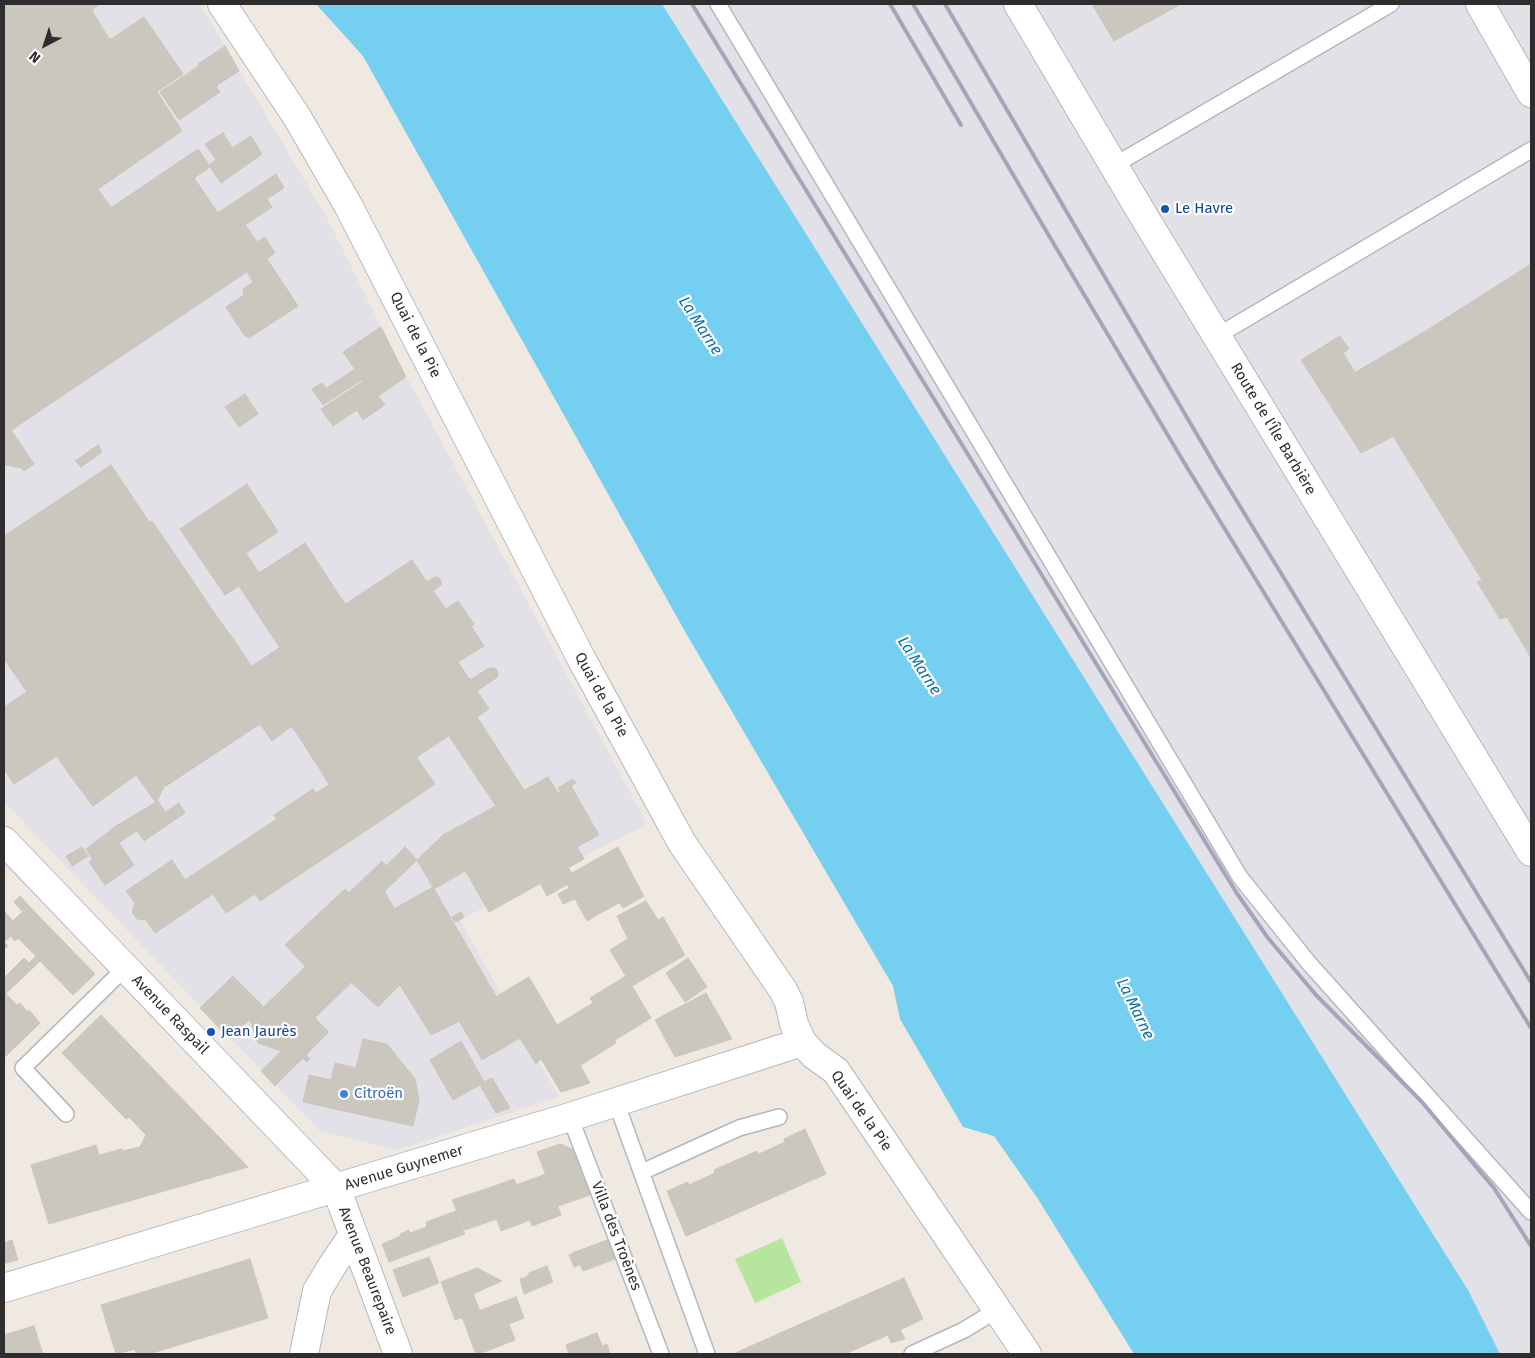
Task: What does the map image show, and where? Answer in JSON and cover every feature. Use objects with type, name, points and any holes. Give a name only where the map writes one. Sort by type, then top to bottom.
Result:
[{"type":"street","name":"Quai de la Pie","points":[[222,4],[298,117],[348,205],[582,660],[682,843],[783,990],[789,1002],[794,1024],[802,1042],[814,1055],[836,1071],[1026,1354]]},
{"type":"street","name":"Route de l'Île Barbière","points":[[1018,4],[1113,166],[1531,852]]},
{"type":"street","points":[[1480,4],[1531,93]]},
{"type":"street","name":"Avenue Raspail","points":[[4,841],[336,1188]]},
{"type":"street","name":"Avenue Guynemer","points":[[4,1288],[570,1117],[802,1042]]},
{"type":"street","name":"Avenue Beaurepaire","points":[[336,1188],[398,1354]]},
{"type":"street","points":[[304,1354],[317,1291],[354,1234]]},
{"type":"lane","points":[[718,4],[1240,877],[1308,962],[1531,1212]]},
{"type":"lane","points":[[1113,166],[1391,4]]},
{"type":"lane","points":[[1217,336],[1531,150]]},
{"type":"lane","points":[[66,1114],[22,1068],[125,968]]},
{"type":"lane","points":[[616,1102],[707,1354]]},
{"type":"lane","name":"Villa des Troènes","points":[[570,1117],[661,1354]]},
{"type":"lane","points":[[642,1172],[739,1128],[779,1117]]},
{"type":"lane","points":[[912,1354],[964,1330],[997,1310]]},
{"type":"shaded area","points":[[4,4],[200,4],[327,218],[397,359],[647,824],[460,920],[559,1097],[397,1150],[320,1131],[4,802]]},
{"type":"shaded area","points":[[662,4],[1531,4],[1531,1354],[1500,1354],[1468,1290]]},
{"type":"green space","points":[[782,1238],[801,1282],[755,1303],[735,1259]]},
{"type":"water","name":"La Marne","points":[[316,4],[662,4],[1468,1290],[1500,1354],[1134,1354],[1038,1199],[994,1136],[963,1127],[900,1019],[893,986],[687,635],[363,56]]},
{"type":"building","points":[[4,4],[99,4],[92,11],[110,40],[4,111]]},
{"type":"building","points":[[1092,4],[1181,4],[1114,41]]},
{"type":"building","points":[[144,17],[183,74],[4,195],[4,111]]},
{"type":"building","points":[[225,46],[239,71],[216,86],[202,64],[199,66],[198,64]]},
{"type":"building","points":[[202,64],[220,92],[179,120],[160,92]]},
{"type":"building","points":[[157,92],[182,131],[98,189],[111,208],[50,249],[12,189]]},
{"type":"building","points":[[223,133],[232,148],[251,136],[262,154],[221,183],[210,167],[194,178],[218,213],[29,341],[4,305],[4,280],[198,149],[209,165],[216,160],[205,144]]},
{"type":"building","points":[[276,174],[284,188],[256,206],[248,193]]},
{"type":"building","points":[[12,189],[50,249],[4,280],[4,195]]},
{"type":"building","points":[[248,193],[256,206],[267,199],[272,207],[245,225],[231,204]]},
{"type":"building","points":[[231,204],[257,242],[265,237],[275,253],[65,394],[29,341]]},
{"type":"building","points":[[267,259],[298,306],[249,338],[244,335],[226,307],[244,295],[243,289],[253,282],[247,272]]},
{"type":"building","points":[[1531,264],[1531,658],[1507,617],[1500,619],[1477,582],[1482,580],[1354,373],[1424,332]]},
{"type":"building","points":[[4,305],[65,394],[4,435]]},
{"type":"building","points":[[381,327],[397,359],[363,382],[361,380],[323,405],[316,395],[355,369],[343,352]]},
{"type":"building","points":[[1340,336],[1349,349],[1343,353],[1394,436],[1361,453],[1301,360]]},
{"type":"building","points":[[397,359],[406,377],[378,396],[385,405],[363,420],[357,410],[333,426],[321,409]]},
{"type":"building","points":[[322,383],[326,388],[316,395],[312,389]]},
{"type":"building","points":[[245,394],[258,414],[239,427],[225,407]]},
{"type":"building","points":[[11,430],[34,464],[24,471],[22,468],[6,465],[4,467],[4,435]]},
{"type":"building","points":[[98,445],[102,452],[81,467],[75,461]]},
{"type":"building","points":[[111,465],[150,523],[4,622],[4,536]]},
{"type":"building","points":[[247,484],[278,532],[246,553],[259,573],[225,595],[180,529]]},
{"type":"building","points":[[152,521],[193,581],[27,692],[4,659],[4,622]]},
{"type":"building","points":[[305,543],[345,604],[280,648],[239,586]]},
{"type":"building","points":[[412,560],[427,582],[435,577],[441,580],[441,585],[433,591],[446,609],[458,601],[474,624],[301,740],[252,666]]},
{"type":"building","points":[[193,581],[213,611],[4,749],[4,707]]},
{"type":"building","points":[[213,611],[234,640],[14,784],[4,769],[4,749]]},
{"type":"building","points":[[471,626],[484,646],[458,662],[470,680],[489,668],[497,670],[498,676],[477,691],[489,709],[343,806],[301,740]]},
{"type":"building","points":[[234,640],[292,726],[272,741],[260,724],[166,786],[147,759],[132,769],[136,775],[93,806],[69,774],[76,769],[64,752]]},
{"type":"building","points":[[477,717],[524,790],[496,806],[449,736]]},
{"type":"building","points":[[64,752],[76,769],[69,774],[57,757]]},
{"type":"building","points":[[417,758],[435,784],[385,818],[367,791]]},
{"type":"building","points":[[147,759],[165,785],[156,803],[132,769]]},
{"type":"building","points":[[548,777],[558,793],[561,792],[558,788],[573,779],[576,783],[571,786],[583,807],[466,872],[443,835]]},
{"type":"building","points":[[329,785],[337,796],[324,805],[316,793]]},
{"type":"building","points":[[313,789],[316,793],[277,819],[274,815]]},
{"type":"building","points":[[367,791],[385,818],[260,901],[255,894],[226,913],[213,894]]},
{"type":"building","points":[[316,793],[324,805],[337,796],[343,806],[155,933],[146,920],[137,919],[132,912],[135,903],[126,891],[172,860],[185,880]]},
{"type":"building","points":[[158,801],[165,812],[93,860],[86,849],[111,829]]},
{"type":"building","points":[[179,803],[185,813],[144,841],[137,831]]},
{"type":"building","points":[[583,807],[599,835],[577,847],[584,859],[489,912],[466,872]]},
{"type":"building","points":[[443,835],[465,871],[434,889],[417,860]]},
{"type":"building","points":[[119,843],[134,865],[105,885],[89,862]]},
{"type":"building","points":[[82,847],[88,856],[72,866],[66,856]]},
{"type":"building","points":[[405,847],[417,860],[306,967],[285,945],[345,889],[349,893],[382,861],[386,866]]},
{"type":"building","points":[[618,847],[641,891],[595,916],[575,880],[547,896],[540,883],[568,868],[572,873]]},
{"type":"building","points":[[575,880],[595,916],[587,921],[575,899],[563,904],[558,894],[569,888],[567,884]]},
{"type":"building","points":[[433,887],[520,1038],[482,1060],[394,909]]},
{"type":"building","points":[[384,891],[406,929],[281,1051],[267,1039],[258,1043],[250,1020]]},
{"type":"building","points":[[641,891],[644,896],[623,908],[619,903]]},
{"type":"building","points":[[20,896],[29,906],[22,911],[14,902]]},
{"type":"building","points":[[646,901],[658,920],[628,939],[617,916]]},
{"type":"building","points":[[29,906],[62,940],[15,985],[6,976],[24,958],[29,963],[36,956],[18,938],[15,941],[11,936],[4,942],[4,929]]},
{"type":"building","points":[[4,911],[13,921],[4,929]]},
{"type":"building","points":[[461,912],[464,917],[455,922],[452,917]]},
{"type":"building","points":[[663,917],[685,955],[632,986],[610,950]]},
{"type":"building","points":[[406,929],[460,1021],[431,1035],[400,985],[378,1007],[352,983]]},
{"type":"building","points":[[62,940],[95,974],[73,995],[40,961]]},
{"type":"building","points":[[4,942],[8,946],[4,950]]},
{"type":"building","points":[[688,958],[707,987],[685,1002],[666,973]]},
{"type":"building","points":[[6,976],[15,985],[4,995],[4,978]]},
{"type":"building","points":[[233,976],[263,1006],[230,1039],[200,1008]]},
{"type":"building","points":[[626,976],[651,1018],[615,1040],[590,998]]},
{"type":"building","points":[[529,977],[590,1083],[561,1092],[541,1059],[536,1064],[520,1038],[497,996]]},
{"type":"building","points":[[706,993],[732,1039],[675,1057],[655,1020]]},
{"type":"building","points":[[6,994],[17,1005],[20,1003],[28,1012],[29,1010],[40,1023],[4,1058],[4,995]]},
{"type":"building","points":[[593,1003],[616,1043],[581,1065],[557,1025]]},
{"type":"building","points":[[101,1015],[248,1167],[49,1224],[31,1165],[96,1145],[99,1155],[140,1147],[146,1135],[129,1117],[126,1119],[62,1053]]},
{"type":"building","points":[[315,1018],[329,1032],[275,1086],[261,1071]]},
{"type":"building","points":[[267,1039],[281,1051],[258,1043]]},
{"type":"building","points":[[363,1039],[387,1044],[415,1079],[419,1100],[413,1126],[303,1102],[309,1075],[331,1080],[335,1063],[356,1068]]},
{"type":"building","points":[[461,1041],[484,1082],[492,1078],[510,1108],[496,1113],[480,1085],[453,1100],[430,1060]]},
{"type":"building","points":[[306,1055],[310,1059],[307,1062],[302,1058]]},
{"type":"building","points":[[805,1129],[826,1174],[686,1236],[667,1191],[688,1182],[689,1185],[715,1173],[714,1170],[757,1151],[759,1154],[785,1142],[784,1139]]},
{"type":"building","points":[[560,1144],[573,1149],[590,1195],[558,1206],[537,1152]]},
{"type":"building","points":[[546,1174],[561,1215],[532,1226],[516,1185]]},
{"type":"building","points":[[514,1179],[530,1220],[501,1231],[486,1189]]},
{"type":"building","points":[[486,1189],[497,1219],[465,1230],[452,1200]]},
{"type":"building","points":[[456,1211],[465,1234],[389,1262],[382,1244],[401,1236],[400,1234],[409,1230],[410,1233],[427,1227],[426,1222]]},
{"type":"building","points":[[12,1240],[18,1260],[6,1263],[4,1243]]},
{"type":"building","points":[[607,1240],[615,1259],[583,1271],[575,1252]]},
{"type":"building","points":[[575,1252],[580,1265],[574,1267],[569,1255]]},
{"type":"building","points":[[429,1257],[439,1283],[403,1297],[393,1270]]},
{"type":"building","points":[[250,1259],[268,1318],[149,1354],[136,1354],[135,1349],[116,1354],[101,1305]]},
{"type":"building","points":[[547,1266],[553,1282],[524,1294],[520,1279],[527,1277],[529,1273]]},
{"type":"building","points":[[477,1268],[502,1281],[473,1294],[480,1311],[455,1320],[441,1282]]},
{"type":"building","points":[[904,1278],[923,1319],[900,1330],[905,1339],[891,1343],[888,1335],[845,1354],[733,1354]]},
{"type":"building","points":[[516,1297],[524,1318],[509,1324],[515,1340],[476,1354],[462,1317]]},
{"type":"building","points":[[34,1326],[43,1354],[4,1354],[4,1335]]},
{"type":"building","points":[[597,1333],[602,1346],[594,1344],[591,1335]]},
{"type":"building","points":[[591,1335],[594,1344],[602,1346],[607,1344],[608,1348],[592,1354],[569,1354],[566,1345]]},
{"type":"building","points":[[608,1348],[610,1354],[592,1354]]},
{"type":"railway","points":[[692,4],[1236,892],[1268,938],[1316,995],[1422,1102],[1494,1188],[1531,1246]]},
{"type":"railway","points":[[890,4],[961,125]]},
{"type":"railway","points":[[913,4],[1185,464],[1531,1028]]},
{"type":"railway","points":[[945,4],[1216,467],[1531,982]]},
{"type":"place","name":"Le Havre","points":[[1165,209]]},
{"type":"place","name":"Jean Jaurès","points":[[211,1032]]},
{"type":"place","name":"Citroën","points":[[344,1094]]}]
